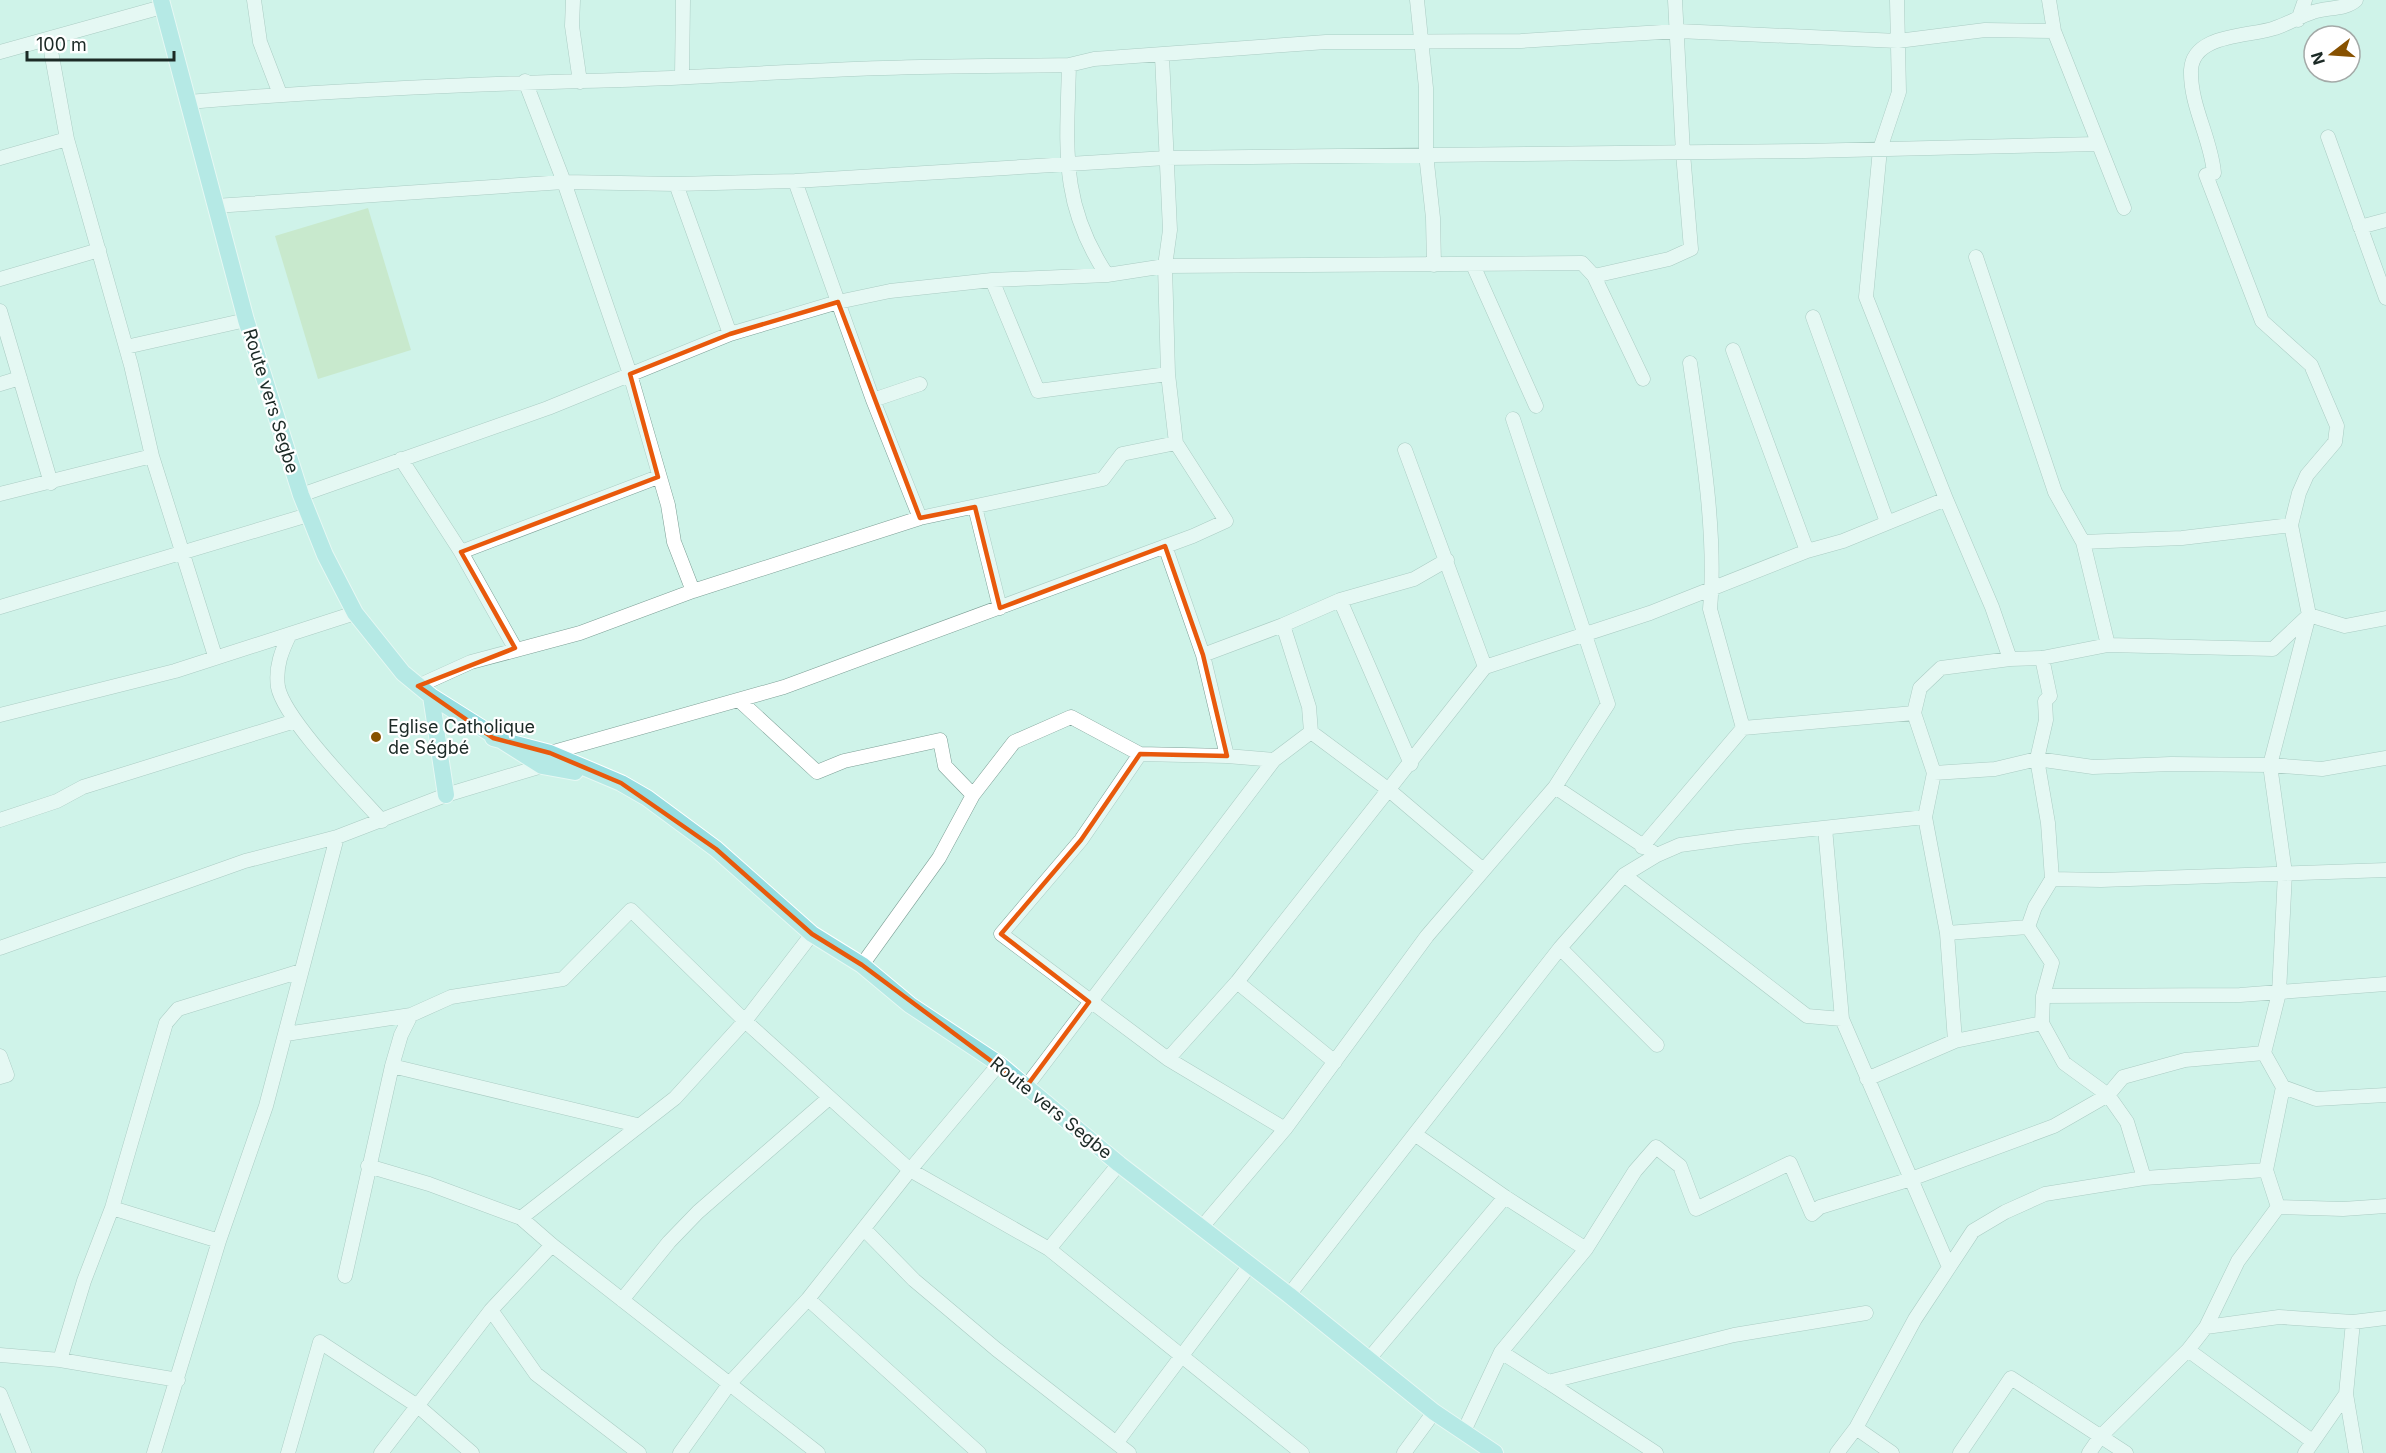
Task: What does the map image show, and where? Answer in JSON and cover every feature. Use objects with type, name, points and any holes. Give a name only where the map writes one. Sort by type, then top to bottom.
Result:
[{"type":"main road","name":"Route vers Segbe","points":[[161,4],[246,320],[308,515],[325,555],[355,613],[403,673],[424,691],[493,738],[546,760],[621,783],[647,798],[716,849],[812,934],[862,965],[910,1005],[999,1064],[1119,1164],[1289,1295],[1434,1413],[1495,1453]]},
{"type":"main road","points":[[424,691],[446,795]]},
{"type":"street","points":[[254,0],[260,42],[279,94]]},
{"type":"street","points":[[573,0],[572,26],[580,82]]},
{"type":"street","points":[[682,76],[683,0]]},
{"type":"street","points":[[1417,0],[1419,41],[1426,88],[1426,154],[1433,218],[1434,265]]},
{"type":"street","points":[[1594,276],[1669,259],[1691,249],[1683,153],[1675,0]]},
{"type":"street","points":[[1897,0],[1899,92],[1880,149],[1866,297],[1946,499],[1965,539],[2010,659]]},
{"type":"street","points":[[2049,0],[2054,31],[2124,208]]},
{"type":"street","points":[[2298,20],[2305,0]]},
{"type":"street","points":[[2278,1207],[2266,1170],[2283,1087],[2264,1053],[2279,993],[2286,873],[2270,765],[2309,615],[2292,525],[2299,493],[2307,475],[2335,442],[2337,426],[2311,365],[2262,321],[2210,174],[2212,156],[2200,121],[2192,84],[2191,67],[2198,53],[2209,43],[2272,30],[2313,12],[2333,9],[2356,0]]},
{"type":"street","points":[[0,52],[49,40],[161,4]]},
{"type":"street","points":[[188,102],[279,94],[476,86],[525,81],[580,82],[886,68],[1070,65],[1094,60],[1326,42],[1521,42],[1678,31],[1898,41],[1985,30],[2054,31]]},
{"type":"street","points":[[49,40],[67,140],[126,347],[152,456],[215,656]]},
{"type":"street","points":[[0,948],[245,861],[337,837],[546,760],[679,716],[740,701],[1000,608],[1226,521],[1176,443],[1168,374],[1165,266],[1170,230],[1162,56]]},
{"type":"street","points":[[1070,65],[1066,166],[1072,200],[1080,226],[1090,250],[1107,275]]},
{"type":"street","points":[[525,81],[564,182],[630,374],[658,477],[668,505],[674,542],[693,591]]},
{"type":"street","points":[[2328,136],[2386,298]]},
{"type":"street","points":[[0,158],[67,140]]},
{"type":"street","points":[[215,206],[564,182],[676,184],[795,181],[1166,158],[1683,153],[2097,144]]},
{"type":"street","points":[[795,181],[873,400],[920,518]]},
{"type":"street","points":[[676,184],[730,334]]},
{"type":"street","points":[[2360,226],[2386,220]]},
{"type":"street","points":[[0,279],[99,250]]},
{"type":"street","points":[[1976,257],[2055,492],[2083,543],[2109,645]]},
{"type":"street","points":[[301,495],[548,408],[730,334],[838,302],[890,291],[992,280],[1107,275],[1165,266],[1582,263],[1594,276],[1643,379]]},
{"type":"street","points":[[1473,264],[1536,406]]},
{"type":"street","points":[[992,280],[1038,391],[1168,374]]},
{"type":"street","points":[[0,311],[51,483]]},
{"type":"street","points":[[1813,317],[1887,522]]},
{"type":"street","points":[[126,347],[246,320]]},
{"type":"street","points":[[1733,350],[1807,551]]},
{"type":"street","points":[[1690,363],[1701,443],[1712,590],[1710,609],[1743,728]]},
{"type":"street","points":[[0,384],[20,378]]},
{"type":"street","points":[[873,400],[920,384]]},
{"type":"street","points":[[1202,1227],[1285,1129],[1427,936],[1482,869],[1555,787],[1608,704],[1514,419]]},
{"type":"street","points":[[424,691],[471,662],[515,648],[580,633],[693,591],[920,518],[1103,479],[1122,454],[1176,443]]},
{"type":"street","points":[[1405,450],[1485,667]]},
{"type":"street","points":[[0,494],[152,456]]},
{"type":"street","points":[[401,459],[461,552],[515,648]]},
{"type":"street","points":[[461,552],[658,477]]},
{"type":"street","points":[[1167,1059],[1237,982],[1411,764],[1485,667],[1585,636],[1712,590],[1807,551],[1843,541],[1946,499]]},
{"type":"street","points":[[975,507],[1000,608]]},
{"type":"street","points":[[0,608],[308,515]]},
{"type":"street","points":[[2083,543],[2182,538],[2292,525]]},
{"type":"street","points":[[1165,546],[1203,656],[1227,756]]},
{"type":"street","points":[[1203,656],[1340,600],[1414,579],[1447,560]]},
{"type":"street","points":[[1340,600],[1411,764]]},
{"type":"street","points":[[0,715],[175,671],[215,656],[355,613]]},
{"type":"street","points":[[2309,615],[2345,626],[2386,618]]},
{"type":"street","points":[[1955,1041],[1947,933],[1925,817],[1934,773],[1914,713],[1920,688],[1941,668],[2010,659],[2042,658],[2109,645],[2272,649],[2309,615]]},
{"type":"street","points":[[1282,625],[1309,707],[1311,732],[1389,790],[1482,869]]},
{"type":"street","points":[[290,634],[280,655],[278,687],[295,721],[382,821]]},
{"type":"street","points":[[2028,927],[2035,907],[2052,879],[2048,823],[2037,759],[2046,720],[2045,701],[2050,696],[2042,658]]},
{"type":"street","points":[[740,701],[817,772],[844,761],[940,740],[945,766],[973,795]]},
{"type":"street","points":[[1642,847],[1743,728],[1914,713]]},
{"type":"street","points":[[862,965],[939,858],[973,795],[1014,742],[1071,717],[1140,754],[1227,756],[1274,760]]},
{"type":"street","points":[[0,820],[57,801],[83,787],[295,721]]},
{"type":"street","points":[[1026,1087],[1274,760],[1311,732]]},
{"type":"street","points":[[1140,754],[1081,840],[1001,934],[1167,1059],[1285,1129]]},
{"type":"street","points":[[1934,773],[1995,769],[2037,759],[2092,767],[2171,764],[2270,765],[2322,770],[2386,758]]},
{"type":"street","points":[[1555,787],[1657,855]]},
{"type":"street","points":[[1289,1295],[1560,948],[1624,875],[1657,855],[1680,845],[1925,817]]},
{"type":"street","points":[[1826,828],[1842,1018],[1948,1268]]},
{"type":"street","points":[[154,1453],[219,1241],[266,1106],[337,837]]},
{"type":"street","points":[[2052,879],[2101,880],[2386,870]]},
{"type":"street","points":[[1624,875],[1806,1016],[1842,1018]]},
{"type":"street","points":[[286,1034],[411,1015],[451,997],[563,979],[631,910],[745,1021],[910,1170],[1049,1249],[1302,1453]]},
{"type":"street","points":[[1947,933],[2028,927]]},
{"type":"street","points":[[2028,927],[2052,963],[2043,996],[2042,1023],[2064,1064],[2108,1095],[2127,1122],[2144,1178]]},
{"type":"street","points":[[521,1218],[637,1125],[675,1098],[745,1021],[812,934]]},
{"type":"street","points":[[1560,948],[1657,1045]]},
{"type":"street","points":[[60,1360],[84,1281],[112,1208],[165,1023],[178,1009],[301,971]]},
{"type":"street","points":[[1237,982],[1335,1062]]},
{"type":"street","points":[[2043,996],[2279,993],[2386,984]]},
{"type":"street","points":[[345,1276],[392,1066],[401,1035],[411,1015]]},
{"type":"street","points":[[1867,1079],[1955,1041],[2042,1023]]},
{"type":"street","points":[[1464,1431],[1501,1353],[1586,1249],[1635,1171],[1656,1147],[1680,1166],[1696,1209],[1790,1163],[1812,1214],[1820,1207],[1911,1179],[2054,1126],[2108,1095],[2123,1077],[2186,1059],[2264,1053]]},
{"type":"street","points":[[0,1056],[7,1075],[0,1077]]},
{"type":"street","points":[[680,1453],[730,1383],[808,1299],[865,1230],[910,1170],[999,1064]]},
{"type":"street","points":[[392,1066],[637,1125]]},
{"type":"street","points":[[2283,1087],[2316,1099],[2386,1095]]},
{"type":"street","points":[[622,1300],[669,1242],[698,1212],[829,1098]]},
{"type":"street","points":[[1416,1134],[1505,1197],[1586,1249]]},
{"type":"street","points":[[1049,1249],[1119,1164]]},
{"type":"street","points":[[368,1166],[429,1184],[521,1218],[552,1245],[818,1453]]},
{"type":"street","points":[[1837,1453],[1856,1428],[1915,1319],[1973,1231],[2005,1212],[2045,1194],[2144,1178],[2266,1170]]},
{"type":"street","points":[[1368,1360],[1505,1197]]},
{"type":"street","points":[[2278,1207],[2343,1209],[2386,1206]]},
{"type":"street","points":[[2089,1453],[2100,1437],[2188,1350],[2206,1327],[2238,1261],[2278,1207]]},
{"type":"street","points":[[112,1208],[219,1241]]},
{"type":"street","points":[[865,1230],[914,1280],[996,1349],[1129,1453]]},
{"type":"street","points":[[381,1453],[419,1407],[491,1310],[552,1245]]},
{"type":"street","points":[[1117,1442],[1250,1265]]},
{"type":"street","points":[[808,1299],[979,1453]]},
{"type":"street","points":[[491,1310],[536,1374],[639,1453]]},
{"type":"street","points":[[1548,1382],[1734,1335],[1866,1313]]},
{"type":"street","points":[[2206,1327],[2279,1317],[2353,1322],[2386,1318]]},
{"type":"street","points":[[2353,1322],[2346,1394],[2356,1453]]},
{"type":"street","points":[[288,1453],[320,1342],[419,1407],[472,1453]]},
{"type":"street","points":[[2188,1350],[2308,1447],[2346,1394]]},
{"type":"street","points":[[1501,1353],[1656,1453]]},
{"type":"street","points":[[0,1355],[60,1360],[178,1380]]},
{"type":"street","points":[[1960,1453],[2011,1378],[2126,1453]]},
{"type":"street","points":[[0,1394],[2,1409],[24,1453]]},
{"type":"street","points":[[1404,1453],[1434,1413]]},
{"type":"street","points":[[1856,1428],[1892,1453]]},
{"type":"highlighted area","points":[[838,302],[920,518],[975,507],[1000,608],[1165,546],[1203,655],[1227,756],[1140,754],[1081,840],[1001,934],[1089,1002],[1026,1087],[862,965],[812,934],[716,849],[621,783],[550,753],[493,738],[418,686],[515,648],[461,552],[658,477],[630,374],[730,334]]},
{"type":"green space","points":[[368,208],[411,350],[318,379],[275,236]]},
{"type":"place","name":"Eglise Catholique de Ségbé","points":[[376,737]]}]
